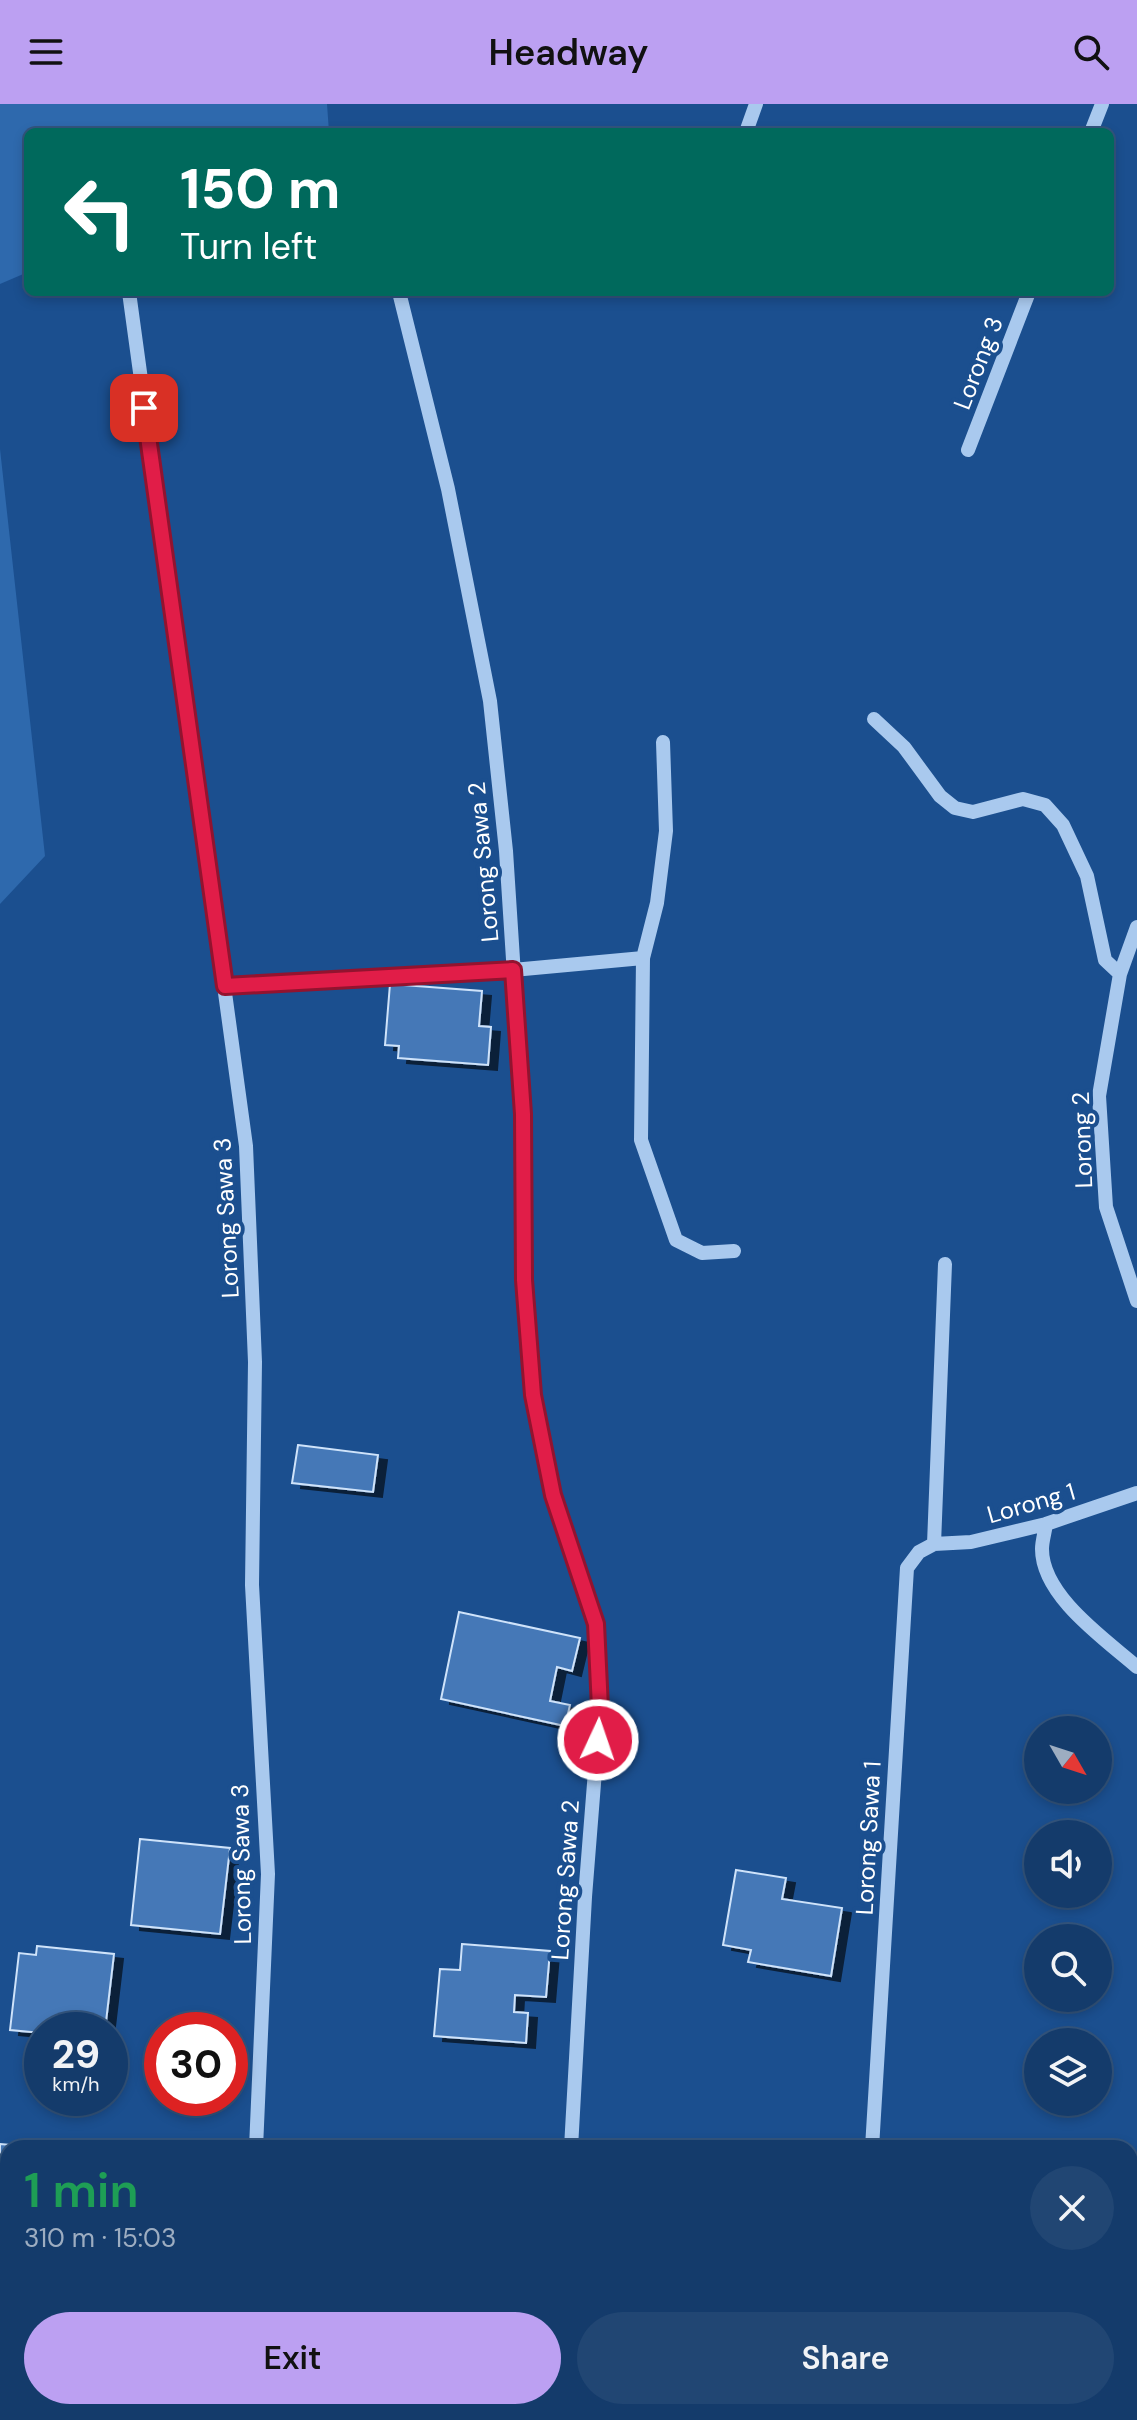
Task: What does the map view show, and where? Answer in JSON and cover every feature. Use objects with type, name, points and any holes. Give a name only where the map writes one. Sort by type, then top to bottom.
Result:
[{"type":"street","points":[[747,128],[756,104]]},
{"type":"street","points":[[1093,128],[1102,104]]},
{"type":"street","name":"Lorong Sawa 3","points":[[130,296],[246,1146],[255,1362],[252,1585],[268,1874],[256,2140]]},
{"type":"street","name":"Lorong Sawa 2","points":[[400,296],[448,489],[490,701],[506,851],[523,1114],[524,1280],[533,1395],[553,1495],[596,1624],[600,1708],[585,1897],[571,2140]]},
{"type":"street","name":"Lorong 3","points":[[968,450],[1027,296]]},
{"type":"street","points":[[874,719],[904,747],[940,796],[955,808],[973,812],[1023,799],[1045,805],[1063,825],[1087,876],[1105,960],[1120,974]]},
{"type":"street","points":[[663,742],[666,831],[657,903],[643,958],[641,1140],[676,1240],[702,1253],[734,1251]]},
{"type":"street","name":"Lorong 2","points":[[1137,927],[1120,974],[1099,1096],[1106,1207],[1137,1301]]},
{"type":"street","points":[[225,986],[513,970],[643,958]]},
{"type":"street","points":[[934,1544],[945,1264]]},
{"type":"street","name":"Lorong 1","points":[[934,1544],[971,1542],[1046,1524],[1137,1493]]},
{"type":"street","points":[[1046,1524],[1042,1549],[1046,1571],[1072,1610],[1137,1667]]},
{"type":"street","name":"Lorong Sawa 1","points":[[872,2140],[907,1568],[919,1552],[934,1544]]},
{"type":"shaded area","points":[[0,104],[327,104],[329,128],[24,128],[24,274],[0,284]]},
{"type":"shaded area","points":[[0,449],[45,856],[0,904]]},
{"type":"building","points":[[390,984],[482,991],[479,1026],[491,1027],[488,1065],[398,1058],[399,1046],[385,1045]]},
{"type":"building","points":[[298,1445],[378,1455],[373,1492],[292,1483]]},
{"type":"building","points":[[459,1612],[580,1638],[572,1671],[557,1667],[550,1701],[570,1705],[565,1726],[441,1699]]},
{"type":"building","points":[[140,1839],[230,1848],[220,1934],[131,1925]]},
{"type":"building","points":[[736,1870],[786,1878],[782,1899],[842,1908],[831,1976],[748,1962],[751,1950],[723,1945]]},
{"type":"building","points":[[462,1944],[550,1951],[546,1997],[515,1995],[514,2012],[528,2013],[526,2043],[434,2036],[440,1969],[460,1970]]},
{"type":"building","points":[[37,1946],[114,1954],[107,2012],[24,2012],[24,2031],[10,2030],[19,1953],[36,1955]]},
{"type":"route","points":[[144,408],[225,986],[513,970],[523,1114],[524,1280],[533,1395],[553,1495],[596,1624],[600,1708],[598,1740]]}]
